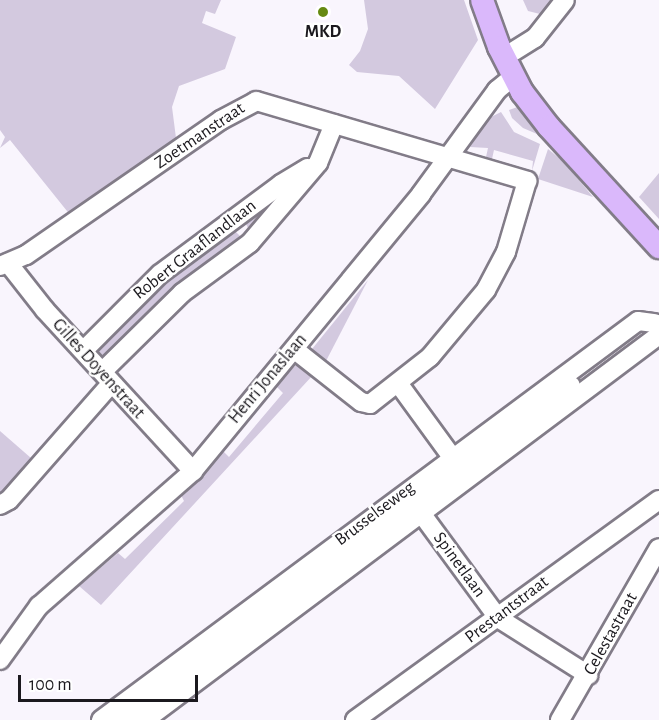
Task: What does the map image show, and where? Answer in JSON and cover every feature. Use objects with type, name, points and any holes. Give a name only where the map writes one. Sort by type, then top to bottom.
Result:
[{"type":"main road","points":[[482,0],[513,77],[549,127],[659,233]]},
{"type":"main road","points":[[488,0],[530,83],[608,186],[659,247]]},
{"type":"street","points":[[514,51],[535,38],[565,0]]},
{"type":"street","name":"Henri Jonaslaan","points":[[0,660],[39,606],[193,471],[421,194],[497,90],[513,77]]},
{"type":"street","name":"Zoetmanstraat","points":[[4,265],[251,102],[448,155],[527,181],[506,252],[490,283],[443,343],[398,383]]},
{"type":"street","name":"Robert Graaflandlaan","points":[[0,505],[36,471],[107,378],[182,293],[250,243],[318,163],[334,124]]},
{"type":"street","name":"Robert Graaflandlaan","points":[[84,350],[146,286],[280,184],[318,163]]},
{"type":"street","points":[[233,220],[250,243]]},
{"type":"street","name":"Gilles Doyenstraat","points":[[4,265],[193,471]]},
{"type":"street","name":"Brusselseweg","points":[[101,720],[638,321],[658,326]]},
{"type":"street","name":"Brusselseweg","points":[[145,720],[421,513],[658,326]]},
{"type":"street","name":"Brusselseweg","points":[[123,720],[658,326]]},
{"type":"street","points":[[294,349],[365,404],[398,383],[452,457]]},
{"type":"street","name":"Prestantstraat","points":[[355,720],[659,501]]},
{"type":"street","name":"Spinetlaan","points":[[421,513],[498,618],[588,675]]},
{"type":"street","name":"Celestastraat","points":[[560,720],[588,675],[659,548]]},
{"type":"shaded area","points":[[0,0],[221,0],[215,14],[206,11],[202,23],[236,37],[225,69],[179,86],[172,107],[176,138],[71,216],[10,140],[0,148],[5,137],[0,130]]},
{"type":"shaded area","points":[[364,0],[464,0],[478,40],[435,109],[399,76],[357,72],[349,65],[360,51],[368,29]]},
{"type":"shaded area","points":[[523,0],[556,0],[544,15],[528,11]]},
{"type":"shaded area","points":[[526,104],[544,137],[523,128],[512,118],[509,110]]},
{"type":"shaded area","points":[[501,112],[514,132],[540,144],[532,171],[533,161],[494,150],[492,159],[486,157],[488,148],[470,147],[489,118]]},
{"type":"shaded area","points":[[548,149],[564,162],[593,197],[538,179]]},
{"type":"shaded area","points":[[659,173],[659,219],[639,197]]},
{"type":"shaded area","points":[[284,190],[250,232],[244,220]]},
{"type":"shaded area","points":[[234,230],[241,237],[240,242],[103,360],[92,351],[135,302]]},
{"type":"shaded area","points":[[368,280],[326,361],[312,349]]},
{"type":"shaded area","points":[[298,363],[313,375],[101,605],[79,586],[118,553],[125,559],[184,501],[181,495],[223,451],[229,457],[283,393],[276,386]]},
{"type":"shaded area","points":[[0,431],[39,465],[0,501]]},
{"type":"place","name":"MKD","points":[[323,12]]}]
